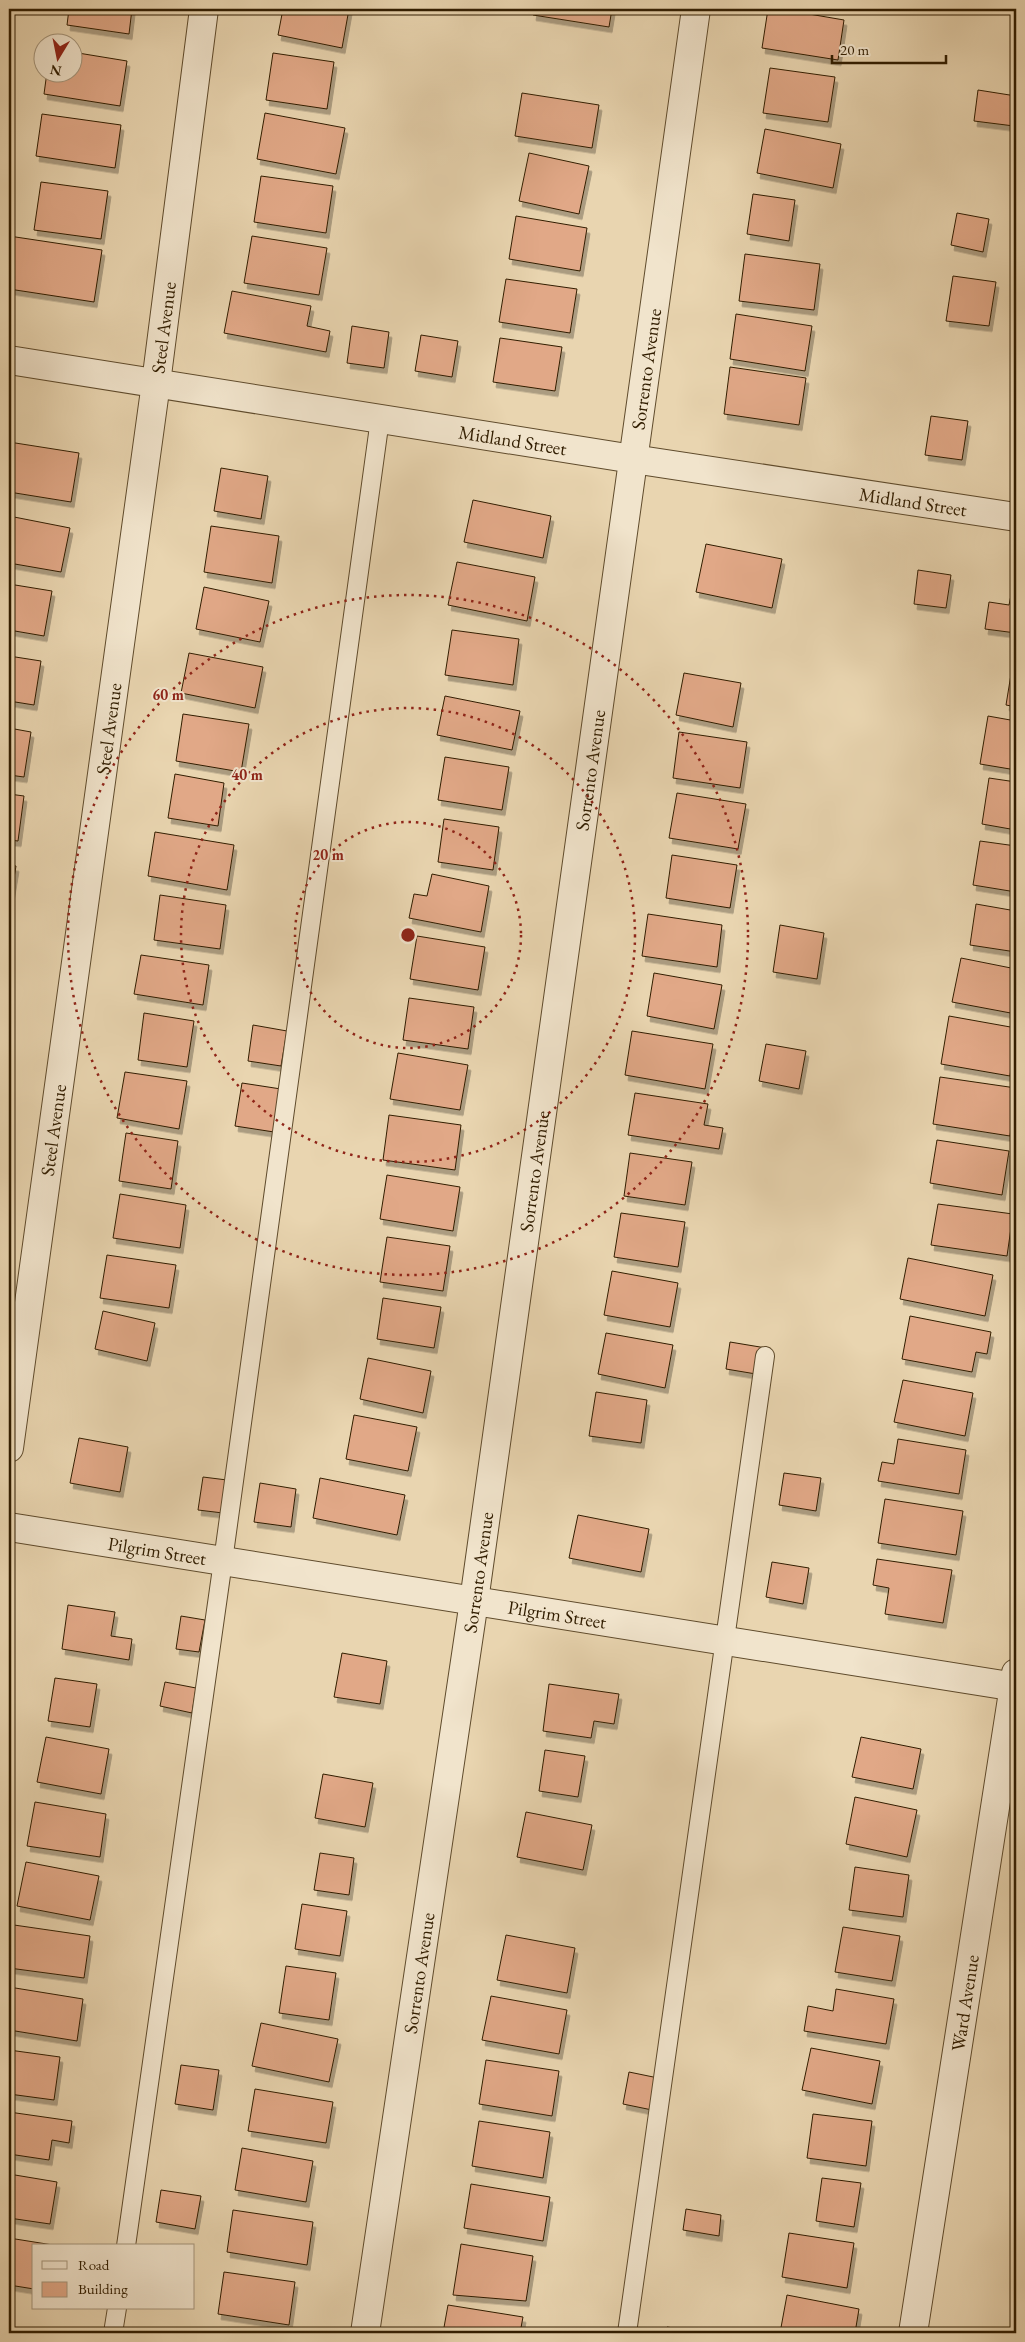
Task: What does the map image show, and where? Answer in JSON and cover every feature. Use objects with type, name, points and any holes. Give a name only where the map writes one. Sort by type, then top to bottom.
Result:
[{"type":"street","name":"Steel Avenue","points":[[9,1448],[156,383],[204,9]]},
{"type":"street","name":"Sorrento Avenue","points":[[365,2333],[474,1601],[696,9]]},
{"type":"street","name":"Midland Street","points":[[9,360],[633,459],[1016,517]]},
{"type":"street","name":"Pilgrim Street","points":[[9,1527],[725,1641],[1016,1682]]},
{"type":"street","name":"Ward Avenue","points":[[914,2333],[1016,1682]]},
{"type":"lane","points":[[126,2244],[223,1561],[380,419]]},
{"type":"lane","points":[[627,2333],[765,1356]]},
{"type":"lane","points":[[113,2333],[117,2310]]},
{"type":"building","points":[[69,9],[132,9],[129,34],[67,25]]},
{"type":"building","points":[[283,9],[349,9],[342,48],[278,35]]},
{"type":"building","points":[[534,9],[612,9],[609,27],[533,15]]},
{"type":"building","points":[[768,9],[780,9],[844,20],[838,60],[762,48]]},
{"type":"building","points":[[273,53],[334,62],[327,109],[266,100]]},
{"type":"building","points":[[82,54],[127,61],[120,106],[44,94],[46,82],[82,82]]},
{"type":"building","points":[[770,68],[835,77],[828,122],[763,113]]},
{"type":"building","points":[[978,90],[1016,96],[1014,126],[974,121]]},
{"type":"building","points":[[522,93],[599,105],[592,148],[515,136]]},
{"type":"building","points":[[265,113],[345,128],[336,174],[257,159]]},
{"type":"building","points":[[42,114],[121,125],[115,168],[36,156]]},
{"type":"building","points":[[765,129],[841,144],[833,188],[757,173]]},
{"type":"building","points":[[529,153],[589,166],[579,214],[519,201]]},
{"type":"building","points":[[261,176],[333,186],[326,233],[254,222]]},
{"type":"building","points":[[41,182],[108,191],[101,239],[34,230]]},
{"type":"building","points":[[753,194],[795,200],[789,241],[747,234]]},
{"type":"building","points":[[957,213],[989,219],[983,252],[951,245]]},
{"type":"building","points":[[516,216],[587,228],[580,271],[509,259]]},
{"type":"building","points":[[9,236],[102,250],[94,302],[9,289]]},
{"type":"building","points":[[252,236],[327,248],[319,295],[244,283]]},
{"type":"building","points":[[745,254],[820,264],[814,310],[739,301]]},
{"type":"building","points":[[953,276],[996,282],[989,326],[946,321]]},
{"type":"building","points":[[506,279],[577,289],[570,333],[499,322]]},
{"type":"building","points":[[232,291],[311,306],[307,326],[330,331],[326,352],[224,333]]},
{"type":"building","points":[[736,314],[812,326],[805,371],[730,359]]},
{"type":"building","points":[[352,326],[389,332],[384,368],[347,363]]},
{"type":"building","points":[[421,335],[458,341],[452,377],[415,371]]},
{"type":"building","points":[[500,338],[562,347],[555,391],[493,382]]},
{"type":"building","points":[[730,367],[806,378],[799,425],[724,414]]},
{"type":"building","points":[[931,416],[968,421],[962,460],[925,455]]},
{"type":"building","points":[[9,442],[79,453],[71,502],[9,492]]},
{"type":"building","points":[[221,468],[268,476],[261,519],[214,511]]},
{"type":"building","points":[[473,500],[551,516],[543,558],[464,542]]},
{"type":"building","points":[[9,516],[70,528],[61,572],[9,563]]},
{"type":"building","points":[[211,526],[279,536],[272,583],[204,572]]},
{"type":"building","points":[[706,544],[782,559],[772,608],[696,592]]},
{"type":"building","points":[[457,562],[535,577],[527,621],[448,605]]},
{"type":"building","points":[[918,570],[951,575],[946,608],[914,604]]},
{"type":"building","points":[[9,584],[52,591],[44,636],[9,630]]},
{"type":"building","points":[[204,587],[269,601],[260,642],[196,629]]},
{"type":"building","points":[[1012,590],[1016,591],[1016,633],[985,629],[989,602],[1009,605]]},
{"type":"building","points":[[452,630],[519,639],[513,685],[445,675]]},
{"type":"building","points":[[189,653],[263,667],[255,708],[181,693]]},
{"type":"building","points":[[9,656],[41,661],[34,705],[9,701]]},
{"type":"building","points":[[1013,662],[1016,662],[1016,707],[1006,705]]},
{"type":"building","points":[[684,673],[741,683],[733,727],[676,715]]},
{"type":"building","points":[[445,696],[520,711],[512,750],[437,735]]},
{"type":"building","points":[[183,714],[249,724],[241,772],[176,761]]},
{"type":"building","points":[[988,716],[1016,721],[1016,770],[980,764]]},
{"type":"building","points":[[9,728],[31,732],[24,777],[9,775]]},
{"type":"building","points":[[679,732],[747,742],[740,788],[673,778]]},
{"type":"building","points":[[445,757],[509,767],[502,810],[438,800]]},
{"type":"building","points":[[175,774],[224,783],[218,826],[168,818]]},
{"type":"building","points":[[989,778],[1016,782],[1016,830],[982,824]]},
{"type":"building","points":[[677,793],[746,804],[738,849],[669,838]]},
{"type":"building","points":[[9,794],[24,796],[18,841],[9,840]]},
{"type":"building","points":[[444,819],[499,827],[493,870],[438,862]]},
{"type":"building","points":[[155,832],[234,845],[227,890],[148,876]]},
{"type":"building","points":[[980,841],[1016,846],[1016,892],[973,885]]},
{"type":"building","points":[[672,855],[737,865],[730,908],[666,898]]},
{"type":"building","points":[[9,865],[16,866],[9,908]]},
{"type":"building","points":[[432,874],[489,886],[481,932],[409,918],[414,894],[427,896]]},
{"type":"building","points":[[160,895],[226,905],[220,949],[154,940]]},
{"type":"building","points":[[976,904],[1016,911],[1016,952],[970,945]]},
{"type":"building","points":[[648,914],[722,925],[717,967],[642,956]]},
{"type":"building","points":[[780,925],[824,933],[817,979],[773,972]]},
{"type":"building","points":[[417,936],[485,947],[478,990],[410,979]]},
{"type":"building","points":[[141,955],[209,965],[203,1005],[134,994]]},
{"type":"building","points":[[961,958],[1016,969],[1016,1014],[952,1002]]},
{"type":"building","points":[[654,973],[722,985],[714,1029],[647,1016]]},
{"type":"building","points":[[409,998],[474,1007],[468,1049],[403,1040]]},
{"type":"building","points":[[144,1013],[194,1021],[187,1067],[138,1060]]},
{"type":"building","points":[[949,1016],[1016,1028],[1010,1076],[941,1064]]},
{"type":"building","points":[[253,1025],[287,1031],[281,1066],[248,1061]]},
{"type":"building","points":[[632,1031],[713,1044],[705,1089],[625,1075]]},
{"type":"building","points":[[766,1044],[806,1051],[799,1089],[759,1081]]},
{"type":"building","points":[[398,1053],[468,1065],[460,1110],[390,1099]]},
{"type":"building","points":[[125,1072],[187,1081],[179,1129],[117,1118]]},
{"type":"building","points":[[940,1077],[1016,1088],[1010,1136],[933,1124]]},
{"type":"building","points":[[242,1083],[281,1089],[274,1132],[235,1126]]},
{"type":"building","points":[[635,1093],[708,1104],[704,1125],[723,1128],[719,1149],[628,1135]]},
{"type":"building","points":[[389,1115],[461,1125],[455,1170],[383,1160]]},
{"type":"building","points":[[126,1133],[178,1141],[171,1189],[119,1181]]},
{"type":"building","points":[[937,1140],[1009,1151],[1002,1195],[930,1183]]},
{"type":"building","points":[[630,1153],[692,1162],[685,1205],[624,1196]]},
{"type":"building","points":[[387,1175],[460,1187],[453,1231],[380,1219]]},
{"type":"building","points":[[120,1194],[186,1205],[180,1248],[113,1238]]},
{"type":"building","points":[[938,1204],[1013,1214],[1007,1256],[931,1245]]},
{"type":"building","points":[[621,1213],[685,1222],[678,1267],[614,1257]]},
{"type":"building","points":[[387,1237],[450,1246],[443,1291],[380,1282]]},
{"type":"building","points":[[107,1255],[176,1265],[169,1308],[100,1298]]},
{"type":"building","points":[[908,1258],[993,1275],[985,1316],[900,1299]]},
{"type":"building","points":[[612,1271],[678,1283],[670,1327],[604,1315]]},
{"type":"building","points":[[383,1298],[441,1307],[434,1348],[377,1339]]},
{"type":"building","points":[[103,1311],[155,1323],[147,1361],[95,1349]]},
{"type":"building","points":[[910,1316],[991,1332],[987,1354],[976,1352],[972,1372],[902,1359]]},
{"type":"building","points":[[606,1333],[673,1345],[665,1388],[598,1374]]},
{"type":"building","points":[[730,1342],[766,1348],[762,1375],[726,1369]]},
{"type":"building","points":[[368,1358],[431,1371],[423,1413],[360,1399]]},
{"type":"building","points":[[903,1380],[973,1393],[965,1436],[894,1422]]},
{"type":"building","points":[[596,1392],[647,1400],[641,1443],[589,1436]]},
{"type":"building","points":[[354,1415],[417,1427],[408,1471],[346,1459]]},
{"type":"building","points":[[79,1438],[128,1447],[120,1492],[70,1483]]},
{"type":"building","points":[[898,1439],[966,1450],[959,1494],[878,1481],[882,1462],[894,1464]]},
{"type":"building","points":[[784,1473],[821,1478],[816,1511],[779,1505]]},
{"type":"building","points":[[203,1477],[227,1480],[223,1513],[198,1510]]},
{"type":"building","points":[[320,1478],[405,1495],[397,1535],[313,1518]]},
{"type":"building","points":[[260,1483],[296,1489],[291,1527],[254,1522]]},
{"type":"building","points":[[885,1499],[963,1511],[956,1555],[878,1543]]},
{"type":"building","points":[[578,1515],[649,1529],[641,1572],[569,1558]]},
{"type":"building","points":[[877,1559],[952,1570],[943,1623],[885,1614],[889,1588],[873,1585]]},
{"type":"building","points":[[772,1562],[809,1568],[803,1604],[766,1597]]},
{"type":"building","points":[[68,1605],[115,1612],[111,1636],[132,1639],[129,1660],[62,1649]]},
{"type":"building","points":[[181,1616],[205,1620],[199,1652],[176,1649]]},
{"type":"building","points":[[342,1653],[387,1661],[380,1704],[334,1697]]},
{"type":"building","points":[[55,1678],[97,1684],[90,1727],[48,1721]]},
{"type":"building","points":[[165,1682],[196,1688],[192,1713],[160,1706]]},
{"type":"building","points":[[549,1684],[619,1694],[614,1724],[594,1721],[591,1738],[543,1731]]},
{"type":"building","points":[[46,1737],[109,1749],[101,1794],[37,1782]]},
{"type":"building","points":[[861,1737],[921,1749],[913,1789],[852,1777]]},
{"type":"building","points":[[545,1750],[585,1756],[578,1797],[539,1791]]},
{"type":"building","points":[[323,1774],[373,1783],[365,1827],[315,1818]]},
{"type":"building","points":[[855,1797],[917,1810],[907,1857],[846,1844]]},
{"type":"building","points":[[35,1802],[106,1814],[100,1857],[27,1846]]},
{"type":"building","points":[[526,1812],[592,1825],[583,1870],[517,1857]]},
{"type":"building","points":[[320,1853],[354,1858],[349,1895],[314,1890]]},
{"type":"building","points":[[26,1862],[99,1876],[90,1920],[17,1906]]},
{"type":"building","points":[[855,1867],[909,1875],[903,1917],[849,1910]]},
{"type":"building","points":[[302,1904],[347,1911],[340,1956],[295,1949]]},
{"type":"building","points":[[14,1925],[90,1936],[84,1978],[9,1968]]},
{"type":"building","points":[[843,1927],[900,1936],[892,1981],[835,1972]]},
{"type":"building","points":[[506,1935],[575,1948],[567,1993],[497,1980]]},
{"type":"building","points":[[286,1966],[336,1973],[329,2020],[279,2013]]},
{"type":"building","points":[[9,1987],[83,1999],[77,2041],[9,2030]]},
{"type":"building","points":[[836,1989],[894,1999],[886,2044],[804,2031],[808,2006],[833,2011]]},
{"type":"building","points":[[491,1996],[567,2010],[559,2054],[482,2040]]},
{"type":"building","points":[[261,2023],[338,2039],[329,2082],[252,2066]]},
{"type":"building","points":[[811,2048],[880,2061],[872,2104],[802,2090]]},
{"type":"building","points":[[9,2050],[60,2057],[54,2100],[9,2094]]},
{"type":"building","points":[[486,2060],[559,2071],[552,2116],[479,2104]]},
{"type":"building","points":[[181,2065],[219,2070],[213,2110],[175,2104]]},
{"type":"building","points":[[629,2072],[663,2079],[657,2111],[623,2104]]},
{"type":"building","points":[[255,2089],[333,2102],[326,2143],[248,2131]]},
{"type":"building","points":[[9,2112],[72,2121],[69,2143],[52,2140],[49,2160],[9,2154]]},
{"type":"building","points":[[813,2114],[872,2121],[866,2166],[807,2158]]},
{"type":"building","points":[[479,2121],[550,2132],[543,2178],[472,2166]]},
{"type":"building","points":[[242,2148],[313,2161],[306,2202],[235,2190]]},
{"type":"building","points":[[9,2174],[57,2182],[50,2224],[9,2218]]},
{"type":"building","points":[[822,2178],[861,2183],[854,2227],[816,2221]]},
{"type":"building","points":[[471,2184],[550,2197],[543,2241],[464,2228]]},
{"type":"building","points":[[161,2190],[201,2196],[195,2229],[156,2222]]},
{"type":"building","points":[[686,2209],[721,2215],[719,2236],[683,2230]]},
{"type":"building","points":[[233,2210],[313,2222],[307,2265],[227,2252]]},
{"type":"building","points":[[789,2233],[854,2243],[847,2288],[782,2277]]},
{"type":"building","points":[[9,2238],[47,2244],[32,2244],[32,2289],[9,2285]]},
{"type":"building","points":[[461,2244],[533,2256],[526,2301],[453,2295]]},
{"type":"building","points":[[224,2272],[295,2282],[289,2325],[218,2314]]},
{"type":"building","points":[[1016,2286],[1016,2313],[1011,2312]]},
{"type":"building","points":[[787,2295],[859,2309],[855,2333],[780,2333]]},
{"type":"building","points":[[448,2305],[523,2317],[520,2333],[443,2333]]},
{"type":"building","points":[[667,2327],[704,2333],[666,2333]]}]
